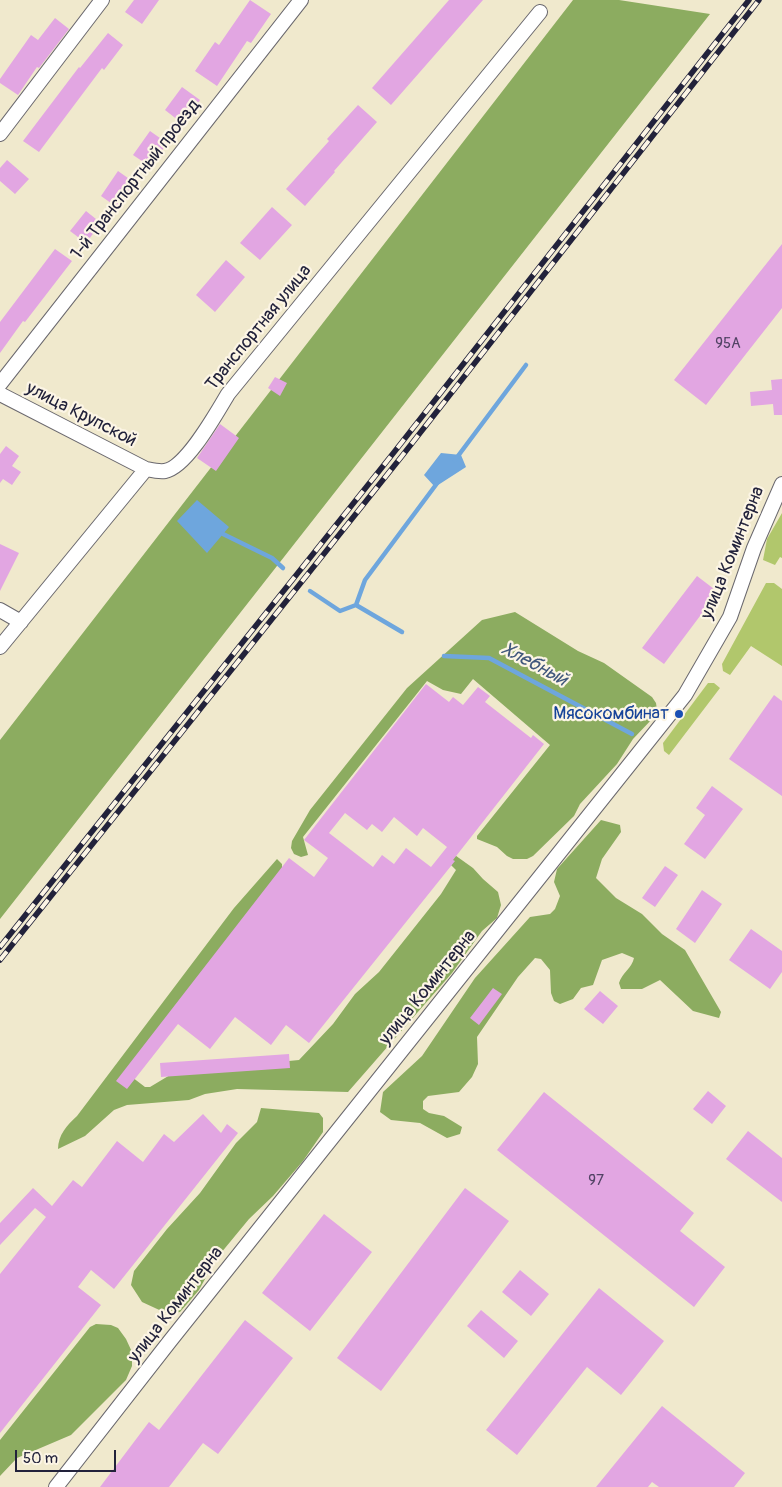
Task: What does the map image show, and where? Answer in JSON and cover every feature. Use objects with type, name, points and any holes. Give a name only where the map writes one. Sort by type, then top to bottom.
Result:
[{"type":"street","points":[[0,134],[102,0]]},
{"type":"street","name":"1-й Транспортный проезд","points":[[0,384],[301,0]]},
{"type":"street","name":"Транспортная улица","points":[[146,469],[166,471],[182,460],[194,448],[228,394],[540,12]]},
{"type":"street","name":"улица Крупской","points":[[0,394],[146,469]]},
{"type":"street","points":[[0,647],[146,469]]},
{"type":"street","name":"улица Коминтерна","points":[[56,1487],[170,1341],[685,695],[730,617],[754,548],[782,484]]},
{"type":"street","points":[[0,610],[21,622]]},
{"type":"green space","points":[[573,0],[619,0],[710,14],[0,919],[0,740]]},
{"type":"green space","points":[[782,513],[782,558],[780,557],[775,565],[763,560],[767,539]]},
{"type":"green space","points":[[766,583],[774,583],[782,589],[782,666],[751,646],[730,675],[723,671],[722,664]]},
{"type":"green space","points":[[515,612],[578,651],[604,663],[652,697],[656,703],[657,710],[654,717],[633,739],[617,764],[580,804],[574,816],[533,856],[527,859],[513,859],[497,847],[477,839],[477,836],[550,745],[473,679],[461,694],[443,690],[427,681],[303,837],[308,855],[301,857],[294,854],[291,848],[292,841],[310,810],[407,688],[482,620]]},
{"type":"green space","points":[[708,683],[714,683],[720,688],[669,755],[664,751],[663,743]]},
{"type":"green space","points":[[601,820],[620,825],[621,832],[602,859],[596,878],[616,898],[642,914],[662,934],[685,950],[721,1012],[719,1018],[693,1011],[660,980],[642,989],[621,989],[620,979],[634,958],[622,953],[602,960],[593,985],[581,988],[573,999],[560,1004],[554,1001],[551,993],[550,970],[541,959],[535,958],[518,977],[477,1037],[478,1064],[472,1077],[459,1092],[428,1096],[423,1101],[423,1109],[429,1113],[444,1116],[462,1127],[460,1134],[447,1138],[420,1123],[391,1120],[380,1112],[383,1092],[422,1056],[475,978],[530,917],[550,914],[555,909],[560,896],[554,882],[557,869]]},
{"type":"green space","points":[[452,853],[473,868],[498,892],[501,905],[497,918],[482,931],[452,973],[348,1092],[237,1089],[205,1094],[189,1100],[127,1105],[114,1110],[85,1136],[58,1149],[61,1135],[67,1127],[234,908],[277,859],[282,864],[282,874],[128,1074],[145,1087],[150,1087],[175,1072],[299,1060],[333,1024],[355,994],[379,972],[441,894],[456,870],[447,861]]},
{"type":"green space","points":[[261,1108],[319,1113],[323,1118],[323,1132],[303,1161],[273,1196],[249,1219],[216,1259],[199,1290],[180,1312],[168,1314],[142,1302],[131,1285],[134,1271],[167,1229],[200,1193],[236,1143],[257,1122]]},
{"type":"green space","points":[[96,1324],[111,1325],[118,1328],[126,1339],[132,1352],[132,1366],[126,1380],[71,1435],[17,1458],[0,1476],[0,1440],[90,1327]]},
{"type":"water","points":[[441,453],[461,455],[466,467],[435,487],[424,475]]},
{"type":"water","points":[[197,500],[229,527],[207,553],[177,521]]},
{"type":"building","points":[[134,0],[159,0],[142,24],[125,12]]},
{"type":"building","points":[[250,0],[271,14],[251,43],[247,41],[217,86],[195,71],[215,42],[219,45]]},
{"type":"building","points":[[449,0],[483,0],[391,105],[372,88]]},
{"type":"building","points":[[55,18],[69,29],[39,68],[37,67],[18,95],[0,83],[0,79],[31,35],[38,40]]},
{"type":"building","points":[[108,33],[123,45],[104,70],[102,68],[39,152],[23,141],[79,67]]},
{"type":"building","points":[[182,87],[200,100],[183,124],[165,110]]},
{"type":"building","points":[[358,105],[377,122],[305,206],[286,189]]},
{"type":"building","points":[[150,131],[167,143],[151,167],[133,155]]},
{"type":"building","points":[[7,160],[29,179],[15,194],[0,181],[0,168]]},
{"type":"building","points":[[118,171],[135,183],[118,208],[101,196]]},
{"type":"building","points":[[272,207],[292,225],[260,260],[240,243]]},
{"type":"building","points":[[86,211],[101,223],[86,243],[70,231]]},
{"type":"building","points":[[782,244],[782,308],[706,405],[674,380]]},
{"type":"building","points":[[55,249],[72,261],[25,322],[23,321],[0,353],[0,322]]},
{"type":"building","points":[[226,260],[245,277],[215,312],[196,295]]},
{"type":"building","points":[[275,377],[287,383],[280,396],[268,388]]},
{"type":"building","points":[[782,379],[782,415],[774,415],[773,404],[751,406],[750,392],[772,390],[771,380]]},
{"type":"building","points":[[220,424],[239,438],[216,471],[197,458]]},
{"type":"building","points":[[6,446],[19,456],[12,466],[21,472],[12,485],[3,479],[0,483],[0,454]]},
{"type":"building","points":[[0,544],[19,553],[0,591]]},
{"type":"building","points":[[697,576],[718,592],[664,664],[642,648]]},
{"type":"building","points":[[426,684],[449,702],[453,697],[463,705],[478,687],[490,696],[485,702],[531,738],[533,735],[544,744],[453,860],[455,861],[309,1043],[286,1025],[271,1045],[235,1017],[210,1049],[178,1024],[127,1089],[116,1081],[289,858],[314,877],[328,858],[304,840]],"holes":[[[345,813],[367,830],[372,824],[382,832],[394,817],[417,836],[423,828],[447,847],[431,867],[406,848],[394,864],[382,855],[373,867],[329,833]]]},
{"type":"building","points":[[774,695],[782,701],[782,796],[729,759]]},
{"type":"building","points":[[712,786],[743,809],[705,859],[684,844],[705,815],[696,808]]},
{"type":"building","points":[[665,866],[678,875],[655,907],[642,898]]},
{"type":"building","points":[[702,890],[722,904],[695,943],[676,929]]},
{"type":"building","points":[[751,929],[782,951],[782,972],[770,989],[729,960]]},
{"type":"building","points":[[493,988],[502,994],[479,1025],[470,1018]]},
{"type":"building","points":[[600,991],[618,1006],[603,1024],[584,1009]]},
{"type":"building","points":[[289,1054],[290,1068],[161,1077],[160,1063]]},
{"type":"building","points":[[708,1091],[726,1106],[712,1124],[693,1109]]},
{"type":"building","points":[[544,1092],[694,1213],[680,1231],[725,1267],[694,1307],[497,1150]]},
{"type":"building","points":[[203,1114],[221,1133],[227,1124],[238,1133],[114,1289],[91,1270],[78,1287],[101,1305],[0,1433],[0,1274],[46,1217],[35,1208],[0,1245],[0,1223],[33,1188],[52,1206],[73,1180],[82,1187],[117,1141],[143,1162],[164,1134],[174,1142]]},
{"type":"building","points":[[748,1131],[782,1158],[782,1202],[726,1159]]},
{"type":"building","points":[[465,1188],[509,1221],[381,1391],[337,1358]]},
{"type":"building","points":[[324,1214],[372,1252],[310,1331],[262,1293]]},
{"type":"building","points":[[520,1270],[549,1294],[531,1316],[502,1292]]},
{"type":"building","points":[[599,1288],[664,1341],[621,1395],[587,1367],[517,1455],[486,1430]]},
{"type":"building","points":[[481,1310],[518,1341],[504,1358],[467,1326]]},
{"type":"building","points":[[245,1320],[293,1358],[218,1454],[203,1443],[169,1487],[100,1487],[149,1422],[159,1430]]},
{"type":"building","points":[[662,1406],[745,1473],[734,1487],[659,1487],[652,1482],[648,1487],[596,1487]]},
{"type":"waterway","points":[[455,460],[526,365]]},
{"type":"waterway","points":[[356,605],[365,580],[438,482]]},
{"type":"waterway","name":"Хлебный","points":[[223,534],[272,558],[283,568]]},
{"type":"waterway","name":"Хлебный","points":[[310,591],[340,611],[356,605],[402,632]]},
{"type":"waterway","name":"Хлебный","points":[[444,656],[489,658],[632,734]]},
{"type":"railway","points":[[0,947],[395,451],[749,0]]},
{"type":"railway","points":[[0,960],[402,456],[759,0]]},
{"type":"place","name":"Мясокомбинат","points":[[679,714]]}]
